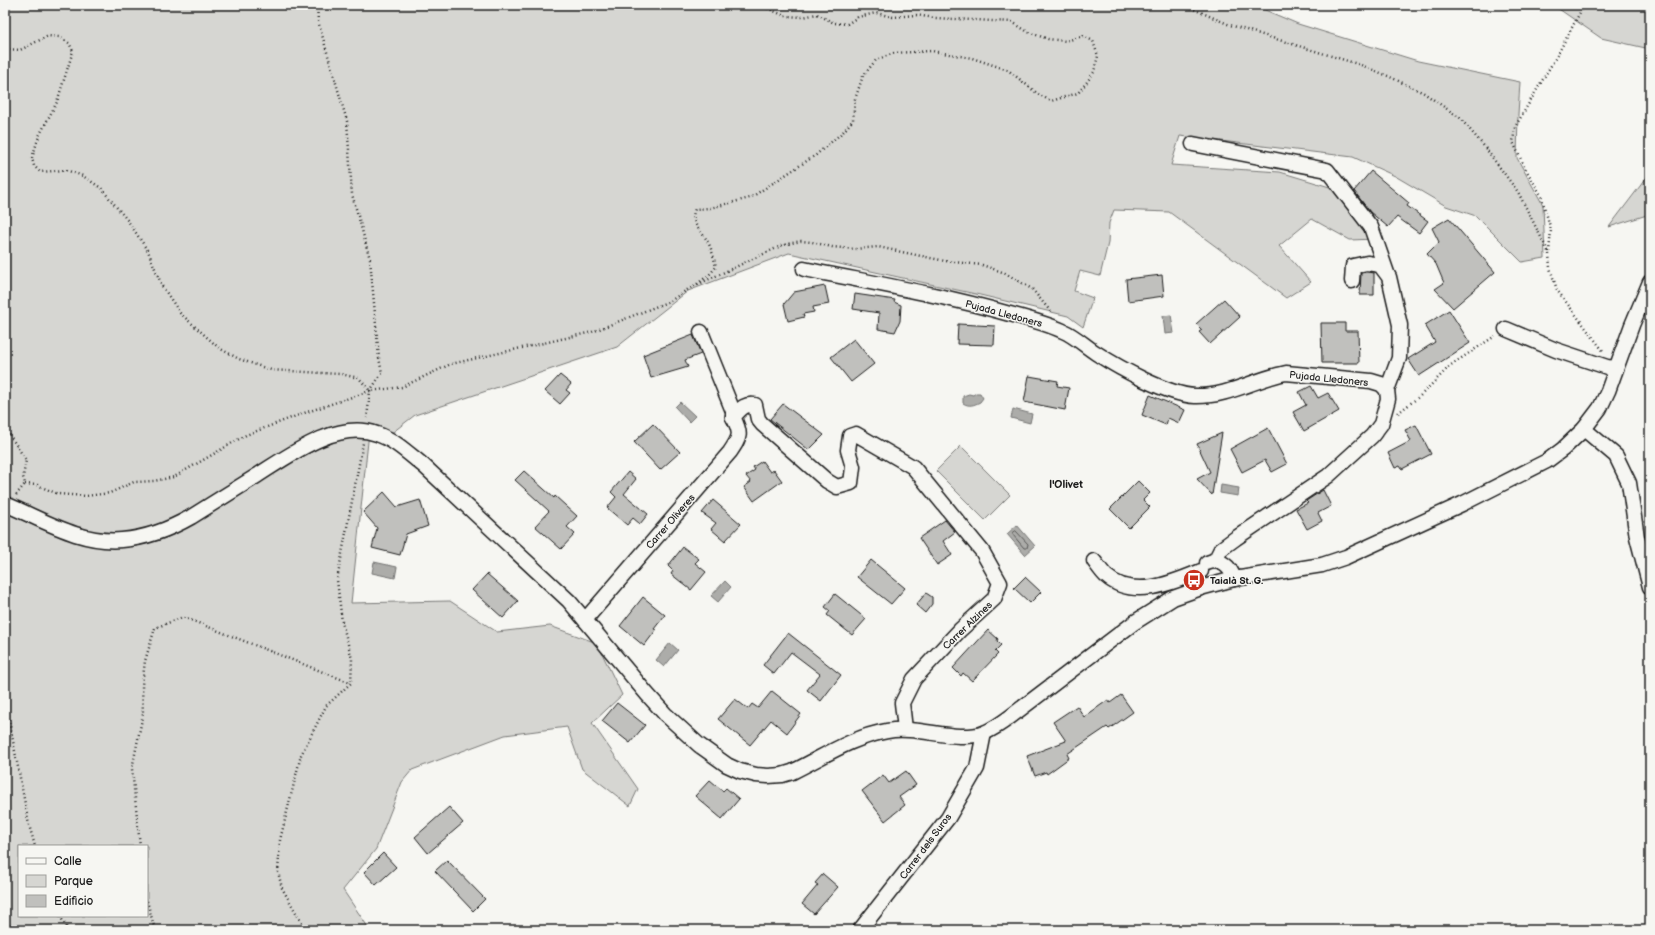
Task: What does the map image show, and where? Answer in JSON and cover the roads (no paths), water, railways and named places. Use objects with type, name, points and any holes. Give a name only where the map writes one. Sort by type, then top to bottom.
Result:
[{"type":"street","points":[[1193,144],[1327,170],[1371,227],[1389,277],[1400,325],[1399,358],[1387,390],[1388,399],[1381,424],[1372,436],[1328,476],[1236,538],[1222,550],[1215,561]]},
{"type":"street","points":[[1352,281],[1353,266],[1367,263],[1380,265],[1389,277]]},
{"type":"street","name":"Pujada Lledoners","points":[[804,269],[977,305],[1049,325],[1065,331],[1117,366],[1177,392],[1194,396],[1231,391],[1275,375],[1286,373],[1371,381],[1381,384],[1387,390]]},
{"type":"street","points":[[7,505],[58,528],[90,538],[121,541],[168,528],[190,517],[293,453],[311,444],[342,432],[365,431],[377,434],[402,448],[424,466],[563,597],[585,620],[627,672],[665,714],[699,745],[740,771],[756,775],[782,775],[792,772],[838,748],[870,734],[889,730],[906,729],[970,736],[984,733],[995,728],[1152,610],[1173,598],[1204,586],[1234,579],[1322,565],[1346,557],[1535,468],[1563,448],[1584,429],[1600,408],[1608,392],[1616,368],[1645,305],[1650,282]]},
{"type":"street","points":[[1506,329],[1556,350],[1607,367],[1616,368]]},
{"type":"street","points":[[701,332],[733,411],[733,417]]},
{"type":"street","name":"Carrer Alzines","points":[[733,417],[744,405],[749,404],[754,406],[757,409],[758,419],[762,424],[828,481],[837,486],[851,483],[853,467],[848,450],[850,436],[856,434],[913,467],[982,551],[1000,583],[994,599],[960,630],[914,679],[902,702],[906,729]]},
{"type":"street","name":"Carrer Oliveres","points":[[585,620],[730,452],[740,435],[739,429],[733,417]]},
{"type":"street","points":[[1584,429],[1616,456],[1629,484],[1637,537],[1650,587]]},
{"type":"street","points":[[1094,561],[1107,576],[1120,583],[1135,588],[1155,587],[1201,571]]},
{"type":"street","points":[[1204,586],[1200,579],[1201,571],[1206,564],[1215,561],[1221,562],[1230,569],[1234,579]]},
{"type":"street","name":"Carrer dels Suros","points":[[860,930],[948,818],[977,768],[984,733]]},
{"type":"water","points":[[1171,315],[1174,333],[1165,334],[1163,316]]},
{"type":"water","points":[[980,393],[983,398],[980,402],[972,405],[963,403],[963,396],[969,394],[973,395]]},
{"type":"water","points":[[680,402],[695,416],[689,422],[675,407]]},
{"type":"water","points":[[1013,409],[1032,414],[1030,423],[1011,418]]},
{"type":"water","points":[[1221,485],[1239,488],[1238,496],[1220,493]]},
{"type":"water","points":[[1017,525],[1035,546],[1025,555],[1007,534]]},
{"type":"water","points":[[374,562],[397,567],[395,578],[372,573]]},
{"type":"water","points":[[725,581],[731,587],[718,602],[711,596]]},
{"type":"water","points":[[670,643],[678,650],[664,667],[656,660]]},
{"type":"place","name":"Taialà St. G.","points":[[1194,580]]},
{"type":"district","name":"l'Olivet","points":[[1066,484]]}]
